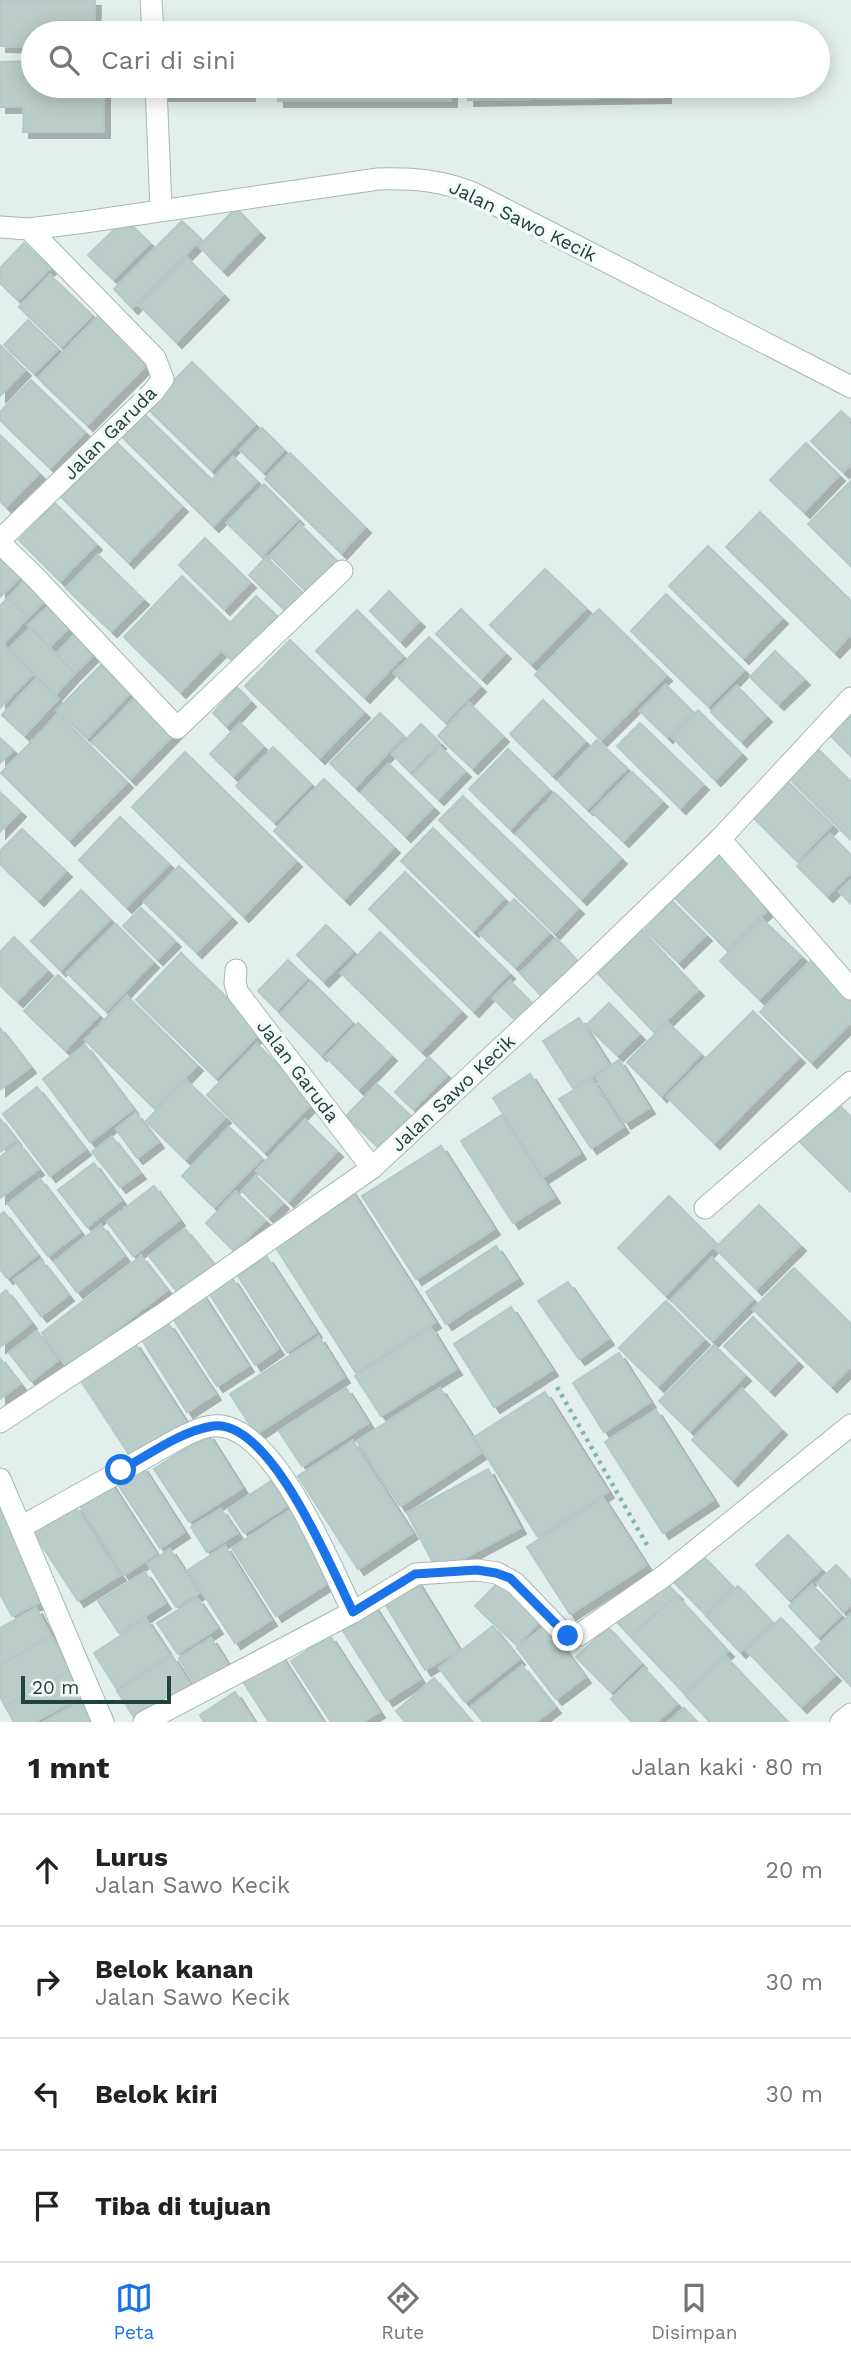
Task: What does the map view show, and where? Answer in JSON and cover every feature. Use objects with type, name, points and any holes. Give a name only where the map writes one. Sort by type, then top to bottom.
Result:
[{"type":"street","points":[[151,0],[152,21]]},
{"type":"street","points":[[157,98],[162,209]]},
{"type":"street","name":"Jalan Sawo Kecik","points":[[0,228],[29,229],[378,180],[413,178],[440,181],[475,194],[851,387]]},
{"type":"street","name":"Jalan Garuda","points":[[29,229],[155,358],[163,379],[153,392],[0,542],[177,728],[342,570]]},
{"type":"street","name":"Jalan Sawo Kecik","points":[[0,1422],[163,1314],[372,1168],[720,839],[851,698]]},
{"type":"street","points":[[720,839],[851,989]]},
{"type":"street","name":"Jalan Garuda","points":[[236,971],[238,993],[372,1168]]},
{"type":"street","points":[[705,1208],[851,1082]]},
{"type":"street","points":[[144,1722],[353,1612],[415,1574],[486,1571],[510,1578],[563,1633],[573,1637],[664,1576],[851,1425]]},
{"type":"street","points":[[21,1527],[196,1430],[223,1426],[242,1434],[268,1457],[297,1500],[353,1612]]},
{"type":"street","points":[[1,1485],[103,1722]]},
{"type":"street","points":[[841,1722],[851,1714]]},
{"type":"path","points":[[557,1387],[664,1576]]},
{"type":"building","points":[[0,0],[95,0],[94,21],[21,21],[21,47],[0,46]]},
{"type":"building","points":[[21,61],[21,98],[104,98],[104,132],[23,132],[24,107],[0,107],[0,62]]},
{"type":"building","points":[[278,98],[451,98],[451,101],[278,101]]},
{"type":"building","points":[[468,98],[599,98],[468,100]]},
{"type":"building","points":[[236,208],[259,232],[222,270],[199,246]]},
{"type":"building","points":[[125,219],[150,243],[113,279],[88,255]]},
{"type":"building","points":[[182,221],[201,239],[132,308],[114,289]]},
{"type":"building","points":[[24,243],[50,268],[18,300],[0,283],[0,268]]},
{"type":"building","points":[[187,258],[223,294],[176,342],[139,305]]},
{"type":"building","points":[[50,275],[92,315],[61,347],[19,307]]},
{"type":"building","points":[[102,312],[151,360],[87,425],[38,378]]},
{"type":"building","points":[[28,320],[58,349],[34,373],[4,345]]},
{"type":"building","points":[[0,345],[25,370],[0,396]]},
{"type":"building","points":[[192,362],[255,424],[211,470],[147,408]]},
{"type":"building","points":[[31,380],[85,432],[50,468],[0,420],[0,412]]},
{"type":"building","points":[[841,411],[851,420],[851,464],[843,472],[811,441]]},
{"type":"building","points":[[142,412],[212,480],[233,457],[257,481],[213,526],[120,435]]},
{"type":"building","points":[[262,428],[284,450],[263,472],[240,450]]},
{"type":"building","points":[[0,435],[39,473],[6,507],[0,501]]},
{"type":"building","points":[[114,440],[182,506],[128,562],[60,496]]},
{"type":"building","points":[[806,443],[839,475],[804,512],[770,480]]},
{"type":"building","points":[[290,453],[365,527],[341,553],[265,479]]},
{"type":"building","points":[[851,481],[851,566],[808,524]]},
{"type":"building","points":[[264,484],[298,519],[261,556],[227,523]]},
{"type":"building","points":[[55,503],[96,544],[60,581],[19,540]]},
{"type":"building","points":[[760,512],[851,601],[851,634],[834,652],[726,547]]},
{"type":"building","points":[[300,524],[340,564],[310,595],[270,556]]},
{"type":"building","points":[[205,538],[250,582],[224,609],[179,565]]},
{"type":"building","points":[[0,546],[26,571],[0,597]]},
{"type":"building","points":[[708,546],[782,618],[743,658],[669,586]]},
{"type":"building","points":[[98,555],[143,599],[111,631],[66,588]]},
{"type":"building","points":[[266,557],[309,599],[292,617],[249,575]]},
{"type":"building","points":[[545,569],[586,608],[531,664],[490,625]]},
{"type":"building","points":[[182,576],[230,623],[256,596],[278,617],[234,662],[221,650],[180,692],[124,637]]},
{"type":"building","points":[[26,579],[47,598],[28,617],[8,598]]},
{"type":"building","points":[[389,591],[419,621],[400,641],[370,611]]},
{"type":"building","points":[[666,594],[744,670],[708,706],[631,631]]},
{"type":"building","points":[[8,598],[28,617],[3,644],[0,641],[0,606]]},
{"type":"building","points":[[50,605],[71,626],[49,647],[28,625]]},
{"type":"building","points":[[461,609],[505,653],[481,678],[436,634]]},
{"type":"building","points":[[599,609],[666,675],[601,740],[535,675]]},
{"type":"building","points":[[357,610],[403,656],[364,697],[316,651]]},
{"type":"building","points":[[30,628],[75,673],[55,695],[9,649]]},
{"type":"building","points":[[76,633],[96,652],[75,673],[56,654]]},
{"type":"building","points":[[429,637],[480,686],[445,722],[394,673]]},
{"type":"building","points":[[290,640],[364,712],[319,758],[245,686]]},
{"type":"building","points":[[0,642],[33,674],[0,708]]},
{"type":"building","points":[[775,651],[804,679],[778,704],[750,677]]},
{"type":"building","points":[[101,665],[130,693],[87,738],[57,710]]},
{"type":"building","points":[[37,678],[58,699],[24,735],[2,715]]},
{"type":"building","points":[[666,685],[693,712],[667,737],[640,711]]},
{"type":"building","points":[[737,686],[766,716],[741,741],[711,712]]},
{"type":"building","points":[[237,687],[250,701],[226,726],[213,713]]},
{"type":"building","points":[[138,695],[176,732],[130,779],[92,742]]},
{"type":"building","points":[[543,700],[585,741],[552,775],[510,734]]},
{"type":"building","points":[[469,703],[503,736],[472,768],[438,736]]},
{"type":"building","points":[[851,705],[851,756],[824,729]]},
{"type":"building","points":[[698,710],[741,753],[715,780],[672,737]]},
{"type":"building","points":[[380,713],[404,736],[355,787],[330,763]]},
{"type":"building","points":[[58,714],[127,782],[69,840],[1,773]]},
{"type":"building","points":[[240,723],[263,746],[233,776],[210,754]]},
{"type":"building","points":[[640,723],[703,784],[680,808],[617,746]]},
{"type":"building","points":[[421,724],[440,743],[410,772],[392,754]]},
{"type":"building","points":[[0,738],[13,750],[0,763]]},
{"type":"building","points":[[597,740],[627,768],[587,809],[558,781]]},
{"type":"building","points":[[815,746],[851,782],[851,840],[786,775]]},
{"type":"building","points":[[273,747],[311,784],[274,822],[236,786]]},
{"type":"building","points":[[440,747],[465,771],[438,799],[413,775]]},
{"type":"building","points":[[508,749],[549,789],[510,829],[469,789]]},
{"type":"building","points":[[185,752],[296,861],[243,916],[132,807]]},
{"type":"building","points":[[389,764],[433,807],[405,836],[361,793]]},
{"type":"building","points":[[632,772],[662,801],[623,841],[592,812]]},
{"type":"building","points":[[784,778],[832,825],[797,861],[749,813]]},
{"type":"building","points":[[324,779],[394,847],[344,899],[274,831]]},
{"type":"building","points":[[0,792],[20,811],[0,832]]},
{"type":"building","points":[[555,793],[621,858],[581,899],[516,834]]},
{"type":"building","points":[[463,796],[578,908],[554,933],[439,820]]},
{"type":"building","points":[[120,817],[169,864],[126,907],[79,860]]},
{"type":"building","points":[[433,828],[504,898],[473,931],[401,861]]},
{"type":"building","points":[[22,829],[66,871],[38,900],[0,864],[0,851]]},
{"type":"building","points":[[830,834],[851,855],[851,872],[827,896],[797,866]]},
{"type":"building","points":[[717,847],[773,904],[727,950],[670,893]]},
{"type":"building","points":[[179,866],[231,917],[196,952],[144,902]]},
{"type":"building","points":[[405,872],[509,973],[473,1011],[369,909]]},
{"type":"building","points":[[851,880],[851,904],[839,891]]},
{"type":"building","points":[[81,890],[110,919],[60,970],[31,941]]},
{"type":"building","points":[[514,899],[549,933],[515,967],[480,934]]},
{"type":"building","points":[[672,901],[706,935],[678,962],[645,930]]},
{"type":"building","points":[[141,908],[175,941],[157,959],[123,926]]},
{"type":"building","points":[[762,919],[801,956],[759,999],[720,961]]},
{"type":"building","points":[[635,923],[698,990],[654,1032],[590,965]]},
{"type":"building","points":[[116,924],[153,962],[106,1011],[67,973]]},
{"type":"building","points":[[326,925],[353,951],[323,981],[297,955]]},
{"type":"building","points":[[380,932],[461,1011],[421,1051],[341,973]]},
{"type":"building","points":[[14,937],[47,970],[17,1001],[0,985],[0,952]]},
{"type":"building","points":[[556,938],[581,965],[544,999],[520,973]]},
{"type":"building","points":[[181,953],[261,1031],[216,1078],[136,1000]]},
{"type":"building","points":[[288,960],[307,978],[277,1010],[258,991]]},
{"type":"building","points":[[812,960],[851,998],[851,1022],[811,1062],[760,1012]]},
{"type":"building","points":[[58,975],[99,1015],[65,1050],[24,1011]]},
{"type":"building","points":[[311,981],[352,1022],[321,1055],[280,1014]]},
{"type":"building","points":[[510,981],[535,1006],[518,1023],[493,998]]},
{"type":"building","points":[[127,996],[197,1065],[155,1109],[85,1040]]},
{"type":"building","points":[[609,1003],[639,1034],[617,1055],[586,1025]]},
{"type":"building","points":[[753,1011],[799,1057],[714,1143],[667,1097]]},
{"type":"building","points":[[579,1018],[609,1065],[573,1088],[543,1041]]},
{"type":"building","points":[[667,1022],[701,1054],[661,1096],[627,1062]]},
{"type":"building","points":[[358,1023],[391,1055],[358,1089],[326,1057]]},
{"type":"building","points":[[0,1028],[30,1067],[0,1090]]},
{"type":"building","points":[[257,1044],[314,1101],[264,1152],[207,1095]]},
{"type":"building","points":[[85,1045],[133,1109],[90,1142],[43,1079]]},
{"type":"building","points":[[429,1057],[447,1075],[413,1109],[395,1092]]},
{"type":"building","points":[[619,1060],[649,1108],[625,1123],[595,1076]]},
{"type":"building","points":[[530,1074],[580,1153],[543,1177],[493,1098]]},
{"type":"building","points":[[592,1079],[623,1127],[591,1148],[559,1099]]},
{"type":"building","points":[[186,1080],[225,1117],[185,1159],[146,1121]]},
{"type":"building","points":[[377,1084],[411,1116],[379,1148],[346,1116]]},
{"type":"building","points":[[37,1087],[85,1149],[50,1176],[3,1114]]},
{"type":"building","points":[[834,1100],[851,1117],[851,1192],[796,1138]]},
{"type":"building","points":[[136,1113],[158,1142],[137,1158],[116,1129]]},
{"type":"building","points":[[502,1115],[554,1197],[513,1223],[461,1141]]},
{"type":"building","points":[[0,1119],[16,1140],[0,1152]]},
{"type":"building","points":[[305,1120],[337,1151],[288,1201],[256,1171]]},
{"type":"building","points":[[229,1127],[262,1158],[214,1207],[182,1176]]},
{"type":"building","points":[[112,1137],[140,1173],[120,1187],[92,1152]]},
{"type":"building","points":[[18,1143],[38,1169],[0,1198],[0,1157]]},
{"type":"building","points":[[441,1146],[494,1229],[416,1279],[362,1196]]},
{"type":"building","points":[[94,1163],[121,1200],[87,1227],[58,1190]]},
{"type":"building","points":[[256,1176],[283,1203],[268,1217],[242,1191]]},
{"type":"building","points":[[40,1179],[80,1232],[48,1256],[8,1204]]},
{"type":"building","points":[[154,1186],[179,1220],[133,1256],[107,1222]]},
{"type":"building","points":[[350,1189],[435,1322],[356,1373],[271,1240]]},
{"type":"building","points":[[236,1192],[265,1220],[234,1251],[206,1223]]},
{"type":"building","points":[[669,1196],[716,1243],[665,1295],[618,1248]]},
{"type":"building","points":[[759,1205],[800,1245],[756,1289],[715,1248]]},
{"type":"building","points":[[4,1212],[37,1255],[7,1278],[0,1269],[0,1215]]},
{"type":"building","points":[[101,1225],[124,1256],[77,1292],[54,1262]]},
{"type":"building","points":[[185,1229],[214,1265],[178,1293],[149,1256]]},
{"type":"building","points":[[496,1246],[517,1278],[446,1324],[426,1292]]},
{"type":"building","points":[[141,1256],[167,1290],[68,1367],[42,1333]]},
{"type":"building","points":[[267,1257],[316,1332],[287,1352],[238,1276]]},
{"type":"building","points":[[712,1258],[753,1299],[712,1341],[671,1300]]},
{"type":"building","points":[[41,1260],[68,1295],[41,1316],[14,1280]]},
{"type":"building","points":[[794,1268],[851,1324],[851,1366],[831,1386],[753,1309]]},
{"type":"building","points":[[232,1278],[278,1349],[255,1365],[209,1293]]},
{"type":"building","points":[[568,1282],[608,1339],[579,1359],[538,1301]]},
{"type":"building","points":[[6,1290],[31,1323],[0,1347],[0,1295]]},
{"type":"building","points":[[201,1293],[248,1366],[217,1386],[170,1314]]},
{"type":"building","points":[[666,1301],[704,1339],[658,1386],[619,1348]]},
{"type":"building","points":[[511,1307],[552,1370],[494,1407],[454,1344]]},
{"type":"building","points":[[753,1317],[797,1361],[769,1390],[724,1346]]},
{"type":"building","points":[[168,1323],[215,1394],[187,1412],[142,1340]]},
{"type":"building","points":[[431,1328],[456,1369],[381,1416],[355,1376]]},
{"type":"building","points":[[37,1331],[58,1360],[31,1381],[9,1353]]},
{"type":"building","points":[[319,1337],[344,1377],[256,1434],[230,1394]]},
{"type":"building","points":[[134,1342],[187,1424],[132,1459],[79,1378]]},
{"type":"building","points":[[714,1345],[745,1375],[690,1431],[659,1401]]},
{"type":"building","points":[[619,1353],[650,1402],[604,1432],[573,1383]]},
{"type":"building","points":[[0,1358],[20,1384],[0,1399]]},
{"type":"building","points":[[346,1388],[368,1423],[302,1466],[279,1431]]},
{"type":"building","points":[[440,1388],[482,1452],[400,1506],[357,1441]]},
{"type":"building","points":[[742,1389],[781,1429],[732,1480],[692,1440]]},
{"type":"building","points":[[545,1392],[608,1492],[538,1537],[474,1437]]},
{"type":"building","points":[[656,1410],[713,1500],[663,1533],[605,1442]]},
{"type":"building","points":[[208,1434],[242,1488],[189,1522],[154,1469]]},
{"type":"building","points":[[353,1441],[412,1533],[358,1569],[298,1476]]},
{"type":"building","points":[[142,1466],[184,1532],[160,1548],[117,1483]]},
{"type":"building","points":[[488,1469],[520,1528],[438,1572],[407,1513]]},
{"type":"building","points":[[109,1481],[156,1554],[124,1575],[77,1501]]},
{"type":"building","points":[[271,1481],[287,1506],[244,1533],[228,1509]]},
{"type":"building","points":[[603,1498],[646,1565],[570,1614],[527,1547]]},
{"type":"building","points":[[0,1503],[49,1597],[12,1616],[0,1594]]},
{"type":"building","points":[[75,1505],[120,1575],[78,1601],[33,1532]]},
{"type":"building","points":[[221,1509],[237,1533],[207,1552],[191,1527]]},
{"type":"building","points":[[292,1509],[336,1578],[276,1616],[232,1548]]},
{"type":"building","points":[[788,1535],[821,1569],[789,1600],[756,1565]]},
{"type":"building","points":[[225,1546],[271,1620],[235,1643],[188,1570]]},
{"type":"building","points":[[170,1549],[199,1593],[176,1607],[148,1564]]},
{"type":"building","points":[[702,1555],[733,1587],[705,1614],[673,1581]]},
{"type":"building","points":[[836,1565],[851,1581],[851,1604],[843,1612],[817,1583]]},
{"type":"building","points":[[145,1572],[165,1603],[119,1633],[98,1601]]},
{"type":"building","points":[[414,1577],[459,1650],[425,1670],[381,1597]]},
{"type":"building","points":[[503,1578],[543,1618],[517,1645],[475,1606]]},
{"type":"building","points":[[662,1579],[677,1594],[631,1637],[616,1621]]},
{"type":"building","points":[[812,1585],[841,1615],[818,1637],[789,1606]]},
{"type":"building","points":[[738,1586],[772,1622],[740,1652],[706,1616]]},
{"type":"building","points":[[676,1595],[728,1651],[684,1693],[631,1637]]},
{"type":"building","points":[[197,1598],[217,1628],[178,1654],[157,1623]]},
{"type":"building","points":[[373,1605],[420,1679],[387,1700],[340,1626]]},
{"type":"building","points":[[36,1608],[51,1636],[0,1665],[0,1628]]},
{"type":"building","points":[[851,1614],[851,1683],[849,1684],[815,1648]]},
{"type":"building","points":[[781,1618],[835,1675],[801,1707],[746,1650]]},
{"type":"building","points":[[146,1619],[169,1654],[117,1689],[94,1653]]},
{"type":"building","points":[[547,1625],[585,1677],[556,1699],[517,1648]]},
{"type":"building","points":[[493,1626],[519,1659],[465,1702],[439,1668]]},
{"type":"building","points":[[608,1627],[641,1663],[611,1692],[576,1657]]},
{"type":"building","points":[[51,1636],[70,1670],[5,1706],[0,1696],[0,1665]]},
{"type":"building","points":[[330,1636],[379,1712],[362,1722],[331,1722],[291,1661]]},
{"type":"building","points":[[211,1638],[231,1670],[199,1691],[179,1658]]},
{"type":"building","points":[[280,1655],[323,1722],[269,1722],[242,1680]]},
{"type":"building","points":[[172,1656],[193,1689],[137,1722],[117,1691]]},
{"type":"building","points":[[726,1657],[788,1722],[710,1722],[685,1695]]},
{"type":"building","points":[[522,1666],[555,1707],[536,1722],[483,1722],[471,1707]]},
{"type":"building","points":[[644,1668],[677,1704],[657,1722],[632,1722],[611,1699]]},
{"type":"building","points":[[70,1670],[84,1695],[34,1722],[14,1722],[5,1706]]},
{"type":"building","points":[[434,1678],[472,1722],[405,1722],[396,1711]]},
{"type":"building","points":[[235,1692],[254,1722],[204,1722],[200,1715]]},
{"type":"building","points":[[80,1701],[92,1722],[44,1722]]},
{"type":"building","points":[[684,1708],[697,1722],[668,1722]]},
{"type":"route","points":[[121,1470],[196,1430],[223,1426],[256,1443],[268,1457],[297,1500],[353,1612],[415,1574],[477,1570],[510,1578],[568,1636]]}]
